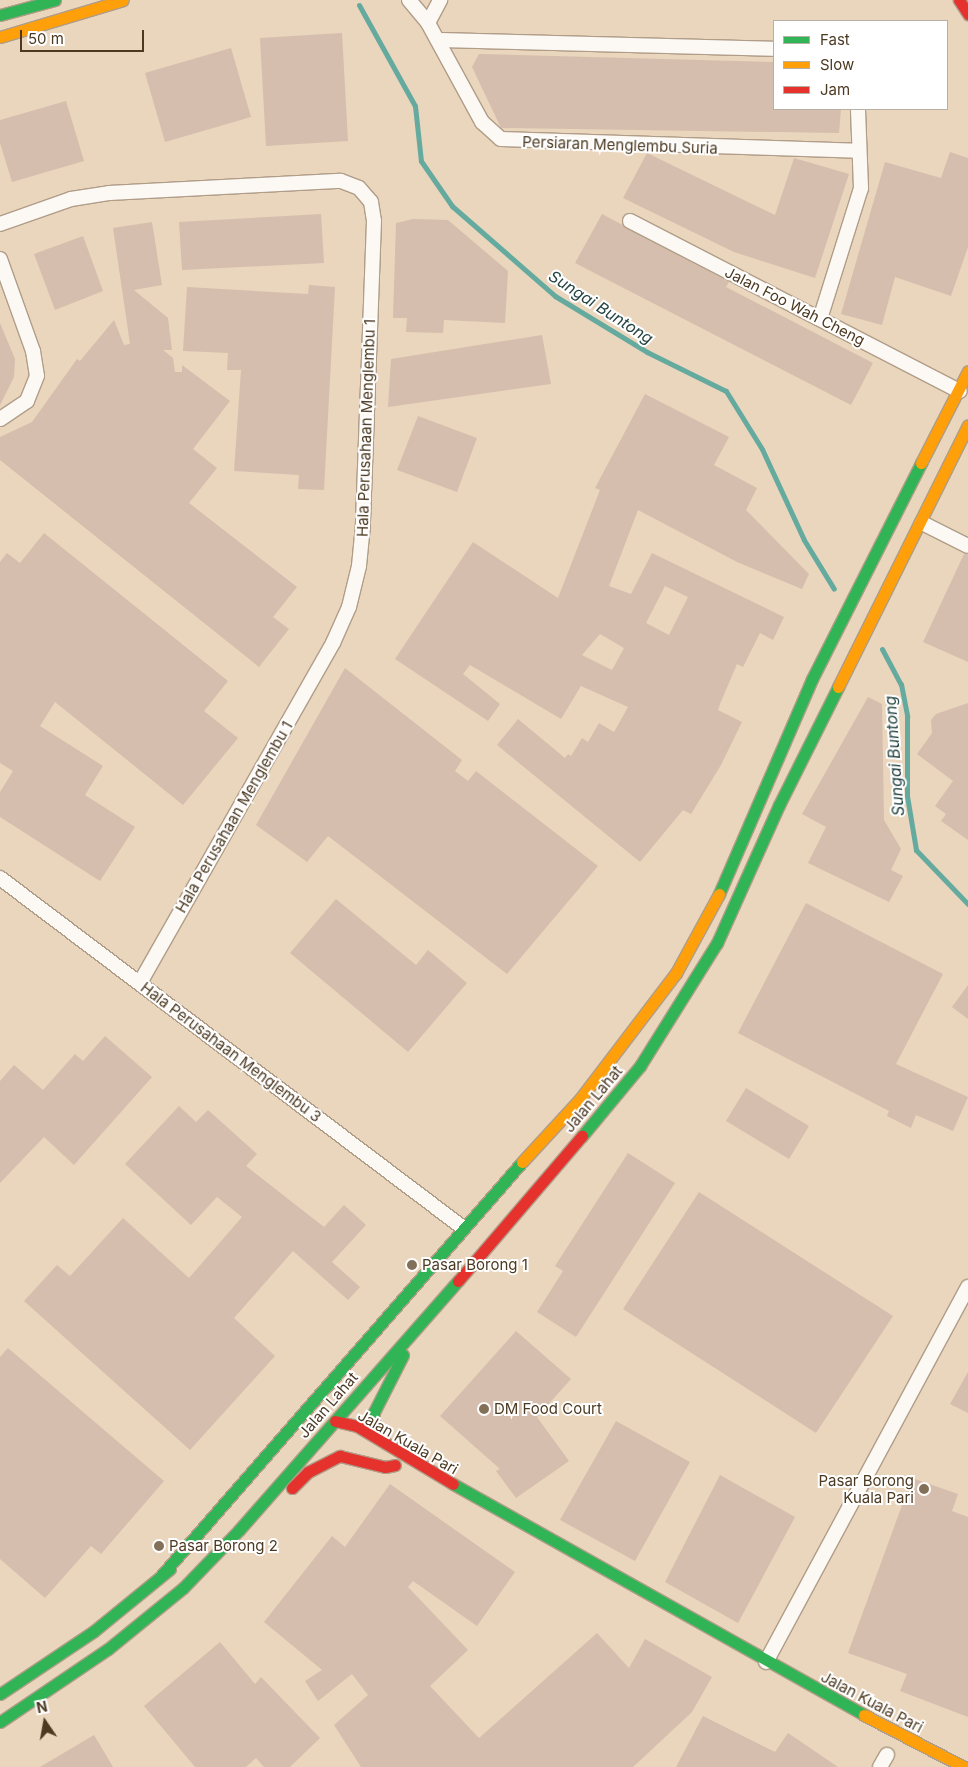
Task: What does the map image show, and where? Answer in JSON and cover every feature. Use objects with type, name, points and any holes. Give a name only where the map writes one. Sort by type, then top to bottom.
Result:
[{"type":"main road","points":[[0,15],[56,0]]},
{"type":"main road","points":[[0,37],[123,0]]},
{"type":"main road","points":[[959,0],[968,14]]},
{"type":"main road","points":[[160,1577],[421,1279],[462,1227],[580,1099],[676,973],[717,898],[812,679],[960,391],[968,371]]},
{"type":"main road","name":"Jalan Lahat","points":[[0,1722],[108,1648],[183,1588],[336,1421],[485,1251],[640,1066],[717,944],[780,805],[922,523],[968,425]]},
{"type":"main road","points":[[0,1694],[94,1631],[206,1541],[312,1426],[336,1421],[338,1395],[448,1260],[460,1240],[462,1227]]},
{"type":"main road","points":[[387,1444],[378,1436],[373,1424],[374,1412],[411,1334]]},
{"type":"main road","name":"Jalan Kuala Pari","points":[[336,1421],[358,1426],[484,1502],[744,1646],[766,1662],[789,1675],[964,1767]]},
{"type":"main road","name":"Jalan Kuala Pari","points":[[336,1421],[350,1437]]},
{"type":"main road","name":"Jalan Kuala Pari","points":[[183,1588],[243,1540],[308,1472],[325,1461],[340,1456],[400,1469],[372,1451]]},
{"type":"main road","name":"Jalan Kuala Pari","points":[[446,1495],[745,1658],[766,1662]]},
{"type":"street","name":"Persiaran Menglembu Suria","points":[[409,0],[428,23],[482,122],[501,139],[858,152]]},
{"type":"street","points":[[428,23],[440,0]]},
{"type":"street","points":[[438,40],[773,49]]},
{"type":"street","points":[[820,319],[861,188],[862,170],[858,152],[858,110]]},
{"type":"street","name":"Hala Perusahaan Menglembu 1","points":[[0,224],[71,199],[109,193],[341,181],[360,188],[371,202],[374,221],[363,525],[359,566],[349,607],[333,643],[140,983]]},
{"type":"street","name":"Jalan Foo Wah Cheng","points":[[630,221],[960,391]]},
{"type":"street","points":[[0,260],[33,351],[37,376],[27,400],[0,419]]},
{"type":"street","points":[[922,523],[968,546]]},
{"type":"street","name":"Hala Perusahaan Menglembu 3","points":[[0,878],[462,1227]]},
{"type":"street","points":[[766,1662],[968,1287]]},
{"type":"building","points":[[342,33],[348,141],[266,146],[260,38]]},
{"type":"building","points":[[231,48],[251,117],[165,142],[145,73]]},
{"type":"building","points":[[479,54],[773,62],[773,110],[841,110],[839,133],[501,128],[472,67]]},
{"type":"building","points":[[66,101],[84,161],[12,182],[0,143],[0,120]]},
{"type":"building","points":[[950,152],[968,158],[968,247],[951,296],[895,277],[882,325],[841,314],[885,162],[941,178]]},
{"type":"building","points":[[647,153],[775,215],[794,158],[849,174],[815,278],[734,252],[623,198]]},
{"type":"building","points":[[321,214],[324,263],[182,270],[179,222]]},
{"type":"building","points":[[602,214],[729,282],[726,287],[873,363],[851,405],[575,263]]},
{"type":"building","points":[[413,219],[448,220],[508,271],[505,323],[444,320],[443,333],[406,332],[407,318],[393,318],[396,223]]},
{"type":"building","points":[[152,222],[162,285],[134,290],[168,318],[172,350],[163,350],[173,358],[175,372],[182,372],[182,365],[230,401],[193,449],[217,468],[189,503],[297,587],[273,617],[289,629],[259,667],[0,460],[0,437],[32,422],[77,359],[80,361],[114,320],[124,345],[130,344],[113,228]]},
{"type":"building","points":[[83,236],[103,291],[55,310],[34,254]]},
{"type":"building","points":[[309,285],[335,287],[324,490],[298,489],[299,475],[234,471],[241,370],[227,370],[228,353],[183,351],[187,287],[308,294]]},
{"type":"building","points":[[0,323],[15,359],[14,377],[0,405]]},
{"type":"building","points":[[542,335],[551,384],[388,407],[391,359]]},
{"type":"building","points":[[645,394],[729,437],[714,465],[757,488],[746,510],[809,574],[802,589],[737,562],[638,510],[609,586],[631,594],[652,553],[784,617],[773,640],[760,633],[743,667],[737,664],[718,710],[742,722],[721,765],[691,814],[683,810],[640,862],[497,745],[518,719],[565,758],[568,754],[571,756],[582,738],[588,742],[599,723],[614,732],[628,707],[581,686],[561,719],[470,665],[463,674],[500,704],[488,721],[395,659],[473,542],[558,598],[600,490],[595,488]],"holes":[[[665,586],[688,597],[669,635],[646,623]],[[600,634],[624,648],[612,670],[582,655]]]},
{"type":"building","points":[[418,416],[477,438],[457,492],[397,470]]},
{"type":"building","points":[[44,533],[228,681],[204,711],[238,738],[183,805],[55,702],[40,726],[103,766],[85,795],[135,827],[100,881],[0,817],[0,792],[13,771],[0,763],[0,562],[7,553],[20,563]]},
{"type":"building","points":[[964,554],[968,555],[968,662],[923,642]]},
{"type":"building","points":[[345,668],[462,760],[455,771],[468,781],[476,771],[598,866],[507,974],[328,836],[307,862],[256,825]]},
{"type":"building","points":[[868,697],[882,704],[884,820],[901,849],[891,870],[903,876],[889,902],[808,863],[826,827],[802,814]]},
{"type":"building","points":[[968,703],[968,840],[941,821],[946,814],[935,806],[953,781],[917,754],[932,733],[931,720],[936,714]]},
{"type":"building","points":[[336,899],[416,965],[428,950],[467,983],[408,1052],[290,953]]},
{"type":"building","points":[[806,903],[943,974],[896,1064],[968,1097],[953,1131],[916,1115],[911,1128],[887,1116],[889,1111],[738,1033]]},
{"type":"building","points":[[968,985],[968,1019],[952,1007]]},
{"type":"building","points":[[105,1036],[152,1077],[74,1165],[44,1137],[0,1183],[0,1081],[14,1065],[43,1090],[75,1054],[83,1061]]},
{"type":"building","points":[[746,1088],[809,1126],[789,1159],[726,1121]]},
{"type":"building","points":[[179,1106],[196,1122],[208,1110],[257,1154],[246,1166],[324,1227],[344,1205],[366,1225],[332,1262],[360,1287],[348,1300],[293,1251],[234,1318],[275,1356],[190,1450],[24,1301],[57,1265],[70,1276],[123,1218],[189,1278],[242,1217],[217,1197],[191,1225],[125,1164]]},
{"type":"building","points":[[628,1153],[675,1183],[576,1337],[537,1312],[563,1271],[555,1266]]},
{"type":"building","points":[[699,1192],[893,1316],[816,1433],[623,1309]]},
{"type":"building","points":[[516,1331],[571,1379],[537,1417],[569,1461],[516,1498],[496,1471],[500,1469],[440,1416]]},
{"type":"building","points":[[8,1348],[164,1481],[101,1554],[91,1546],[45,1598],[0,1559],[0,1357]]},
{"type":"building","points":[[968,1372],[968,1413],[950,1404]]},
{"type":"building","points":[[616,1421],[690,1462],[635,1561],[560,1520]]},
{"type":"building","points":[[720,1475],[795,1517],[738,1623],[665,1582]]},
{"type":"building","points":[[912,1478],[958,1494],[952,1511],[968,1517],[968,1717],[900,1691],[907,1674],[848,1653]]},
{"type":"building","points":[[390,1484],[515,1572],[477,1626],[413,1581],[408,1587],[468,1650],[430,1686],[479,1738],[597,1633],[629,1668],[645,1639],[712,1677],[692,1712],[633,1767],[361,1767],[334,1725],[368,1695],[352,1674],[318,1701],[305,1681],[322,1670],[264,1622],[332,1536],[345,1547]]},
{"type":"building","points":[[220,1642],[255,1684],[261,1677],[320,1738],[290,1767],[264,1767],[256,1758],[246,1767],[195,1767],[144,1706]]},
{"type":"building","points":[[703,1716],[775,1752],[788,1733],[838,1767],[676,1767]]},
{"type":"building","points":[[94,1735],[113,1767],[40,1767]]},
{"type":"waterway","name":"Sungai Buntong","points":[[359,5],[415,106],[421,161],[452,206],[555,296],[647,352],[726,391],[762,449],[804,540],[834,589]]},
{"type":"waterway","name":"Sungai Buntong","points":[[882,649],[901,684],[907,716],[907,796],[916,850],[968,904]]},
{"type":"traffic: fast","points":[[0,15],[55,0]]},
{"type":"traffic: fast","points":[[719,894],[812,679],[921,463]]},
{"type":"traffic: fast","points":[[582,1136],[640,1066],[717,943],[779,805],[838,687]]},
{"type":"traffic: fast","points":[[160,1577],[522,1162]]},
{"type":"traffic: fast","points":[[0,1722],[108,1649],[183,1588],[239,1530],[458,1281]]},
{"type":"traffic: fast","points":[[387,1444],[378,1436],[373,1424],[374,1412],[403,1355]]},
{"type":"traffic: fast","points":[[453,1484],[864,1715]]},
{"type":"traffic: fast","points":[[0,1694],[94,1631],[170,1569]]},
{"type":"traffic: slow","points":[[0,37],[123,0]]},
{"type":"traffic: slow","points":[[921,463],[968,371]]},
{"type":"traffic: slow","points":[[838,687],[968,425]]},
{"type":"traffic: slow","points":[[522,1162],[580,1099],[676,973],[719,894]]},
{"type":"traffic: slow","points":[[864,1715],[964,1767]]},
{"type":"traffic: jam","points":[[959,0],[968,14]]},
{"type":"traffic: jam","points":[[458,1281],[582,1136]]},
{"type":"traffic: jam","points":[[335,1421],[357,1426],[453,1484]]},
{"type":"traffic: jam","points":[[292,1488],[308,1472],[340,1456],[385,1467],[395,1465]]},
{"type":"place","name":"Pasar Borong 1","points":[[412,1265]]},
{"type":"place","name":"DM Food Court","points":[[484,1409]]},
{"type":"place","name":"Pasar Borong Kuala Pari","points":[[924,1489]]},
{"type":"place","name":"Pasar Borong 2","points":[[159,1546]]}]
